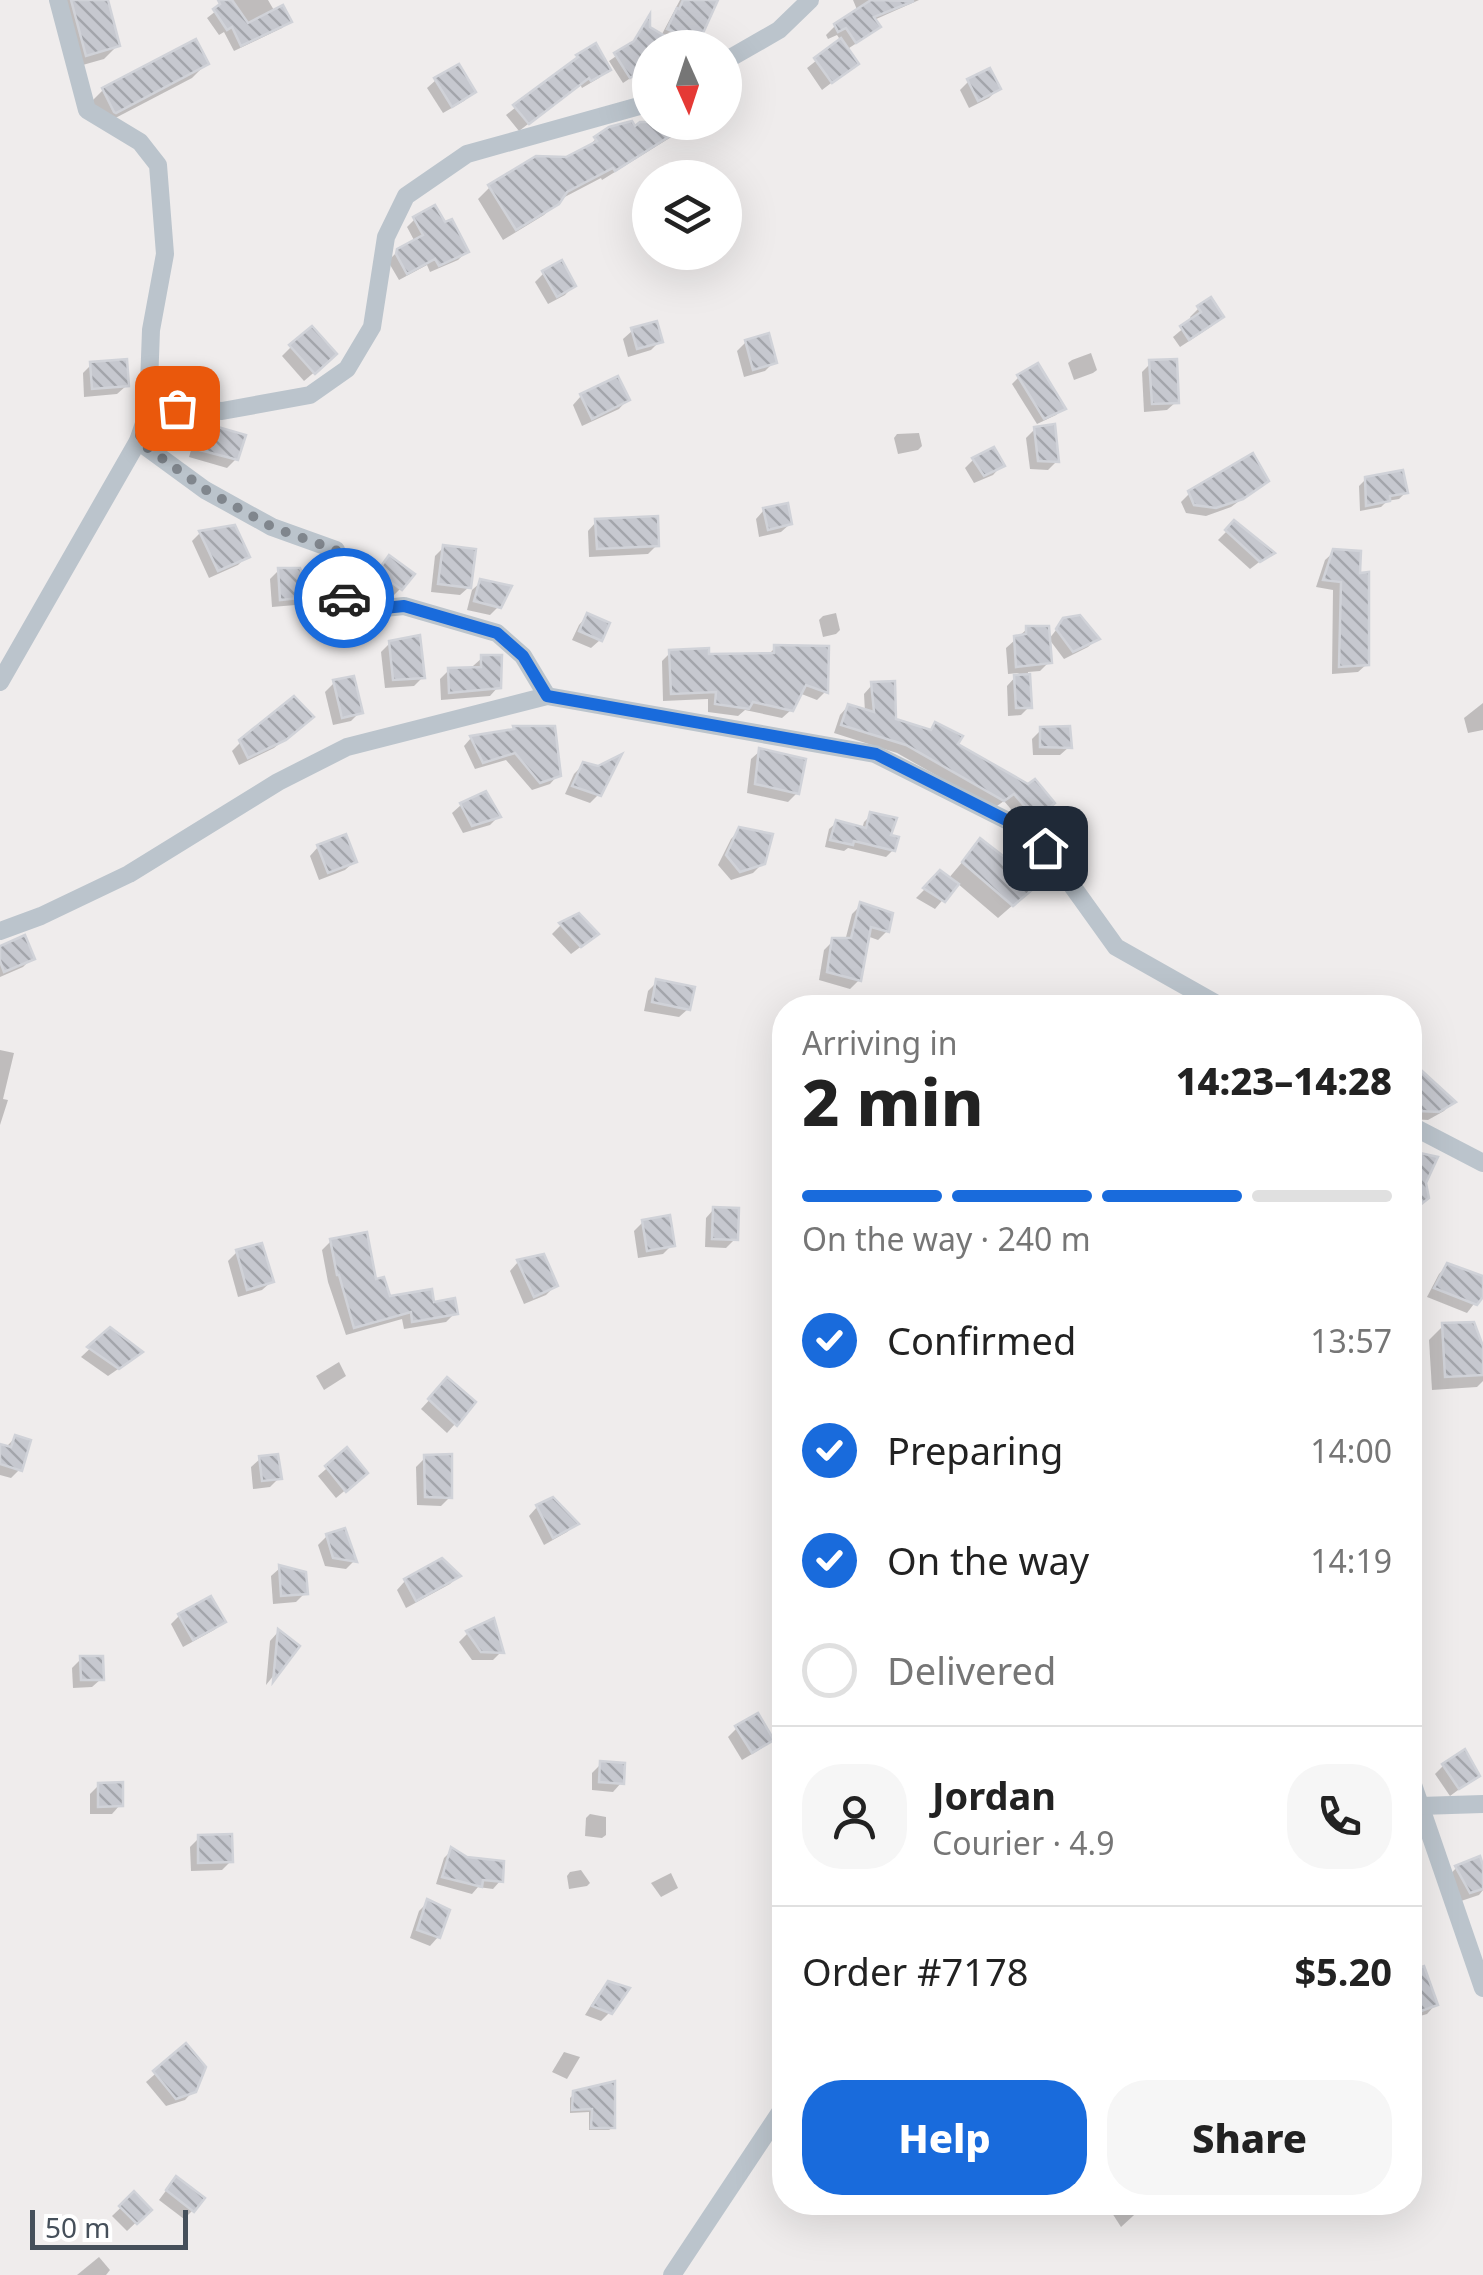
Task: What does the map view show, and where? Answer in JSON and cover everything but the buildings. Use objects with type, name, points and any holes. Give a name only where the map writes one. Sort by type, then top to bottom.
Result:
[{"type":"street","points":[[0,682],[138,441],[148,412],[151,330],[165,254],[158,165],[140,142],[87,110],[58,0]]},
{"type":"street","points":[[742,51],[780,30],[810,0]]},
{"type":"street","points":[[148,412],[177,408],[222,411],[310,394],[347,369],[372,327],[386,237],[406,196],[466,154],[632,108]]},
{"type":"street","points":[[138,441],[206,490],[272,527],[336,550],[342,562],[344,599],[354,611],[404,606],[497,633],[523,656],[547,696]]},
{"type":"street","points":[[0,932],[129,874],[278,782],[347,747],[547,696],[876,754],[1024,829],[1045,848],[1116,947],[1201,995]]},
{"type":"street","points":[[1422,1137],[1483,1163]]},
{"type":"street","points":[[1422,1806],[1483,1804]]},
{"type":"street","points":[[1422,1812],[1483,1988]]},
{"type":"street","points":[[672,2275],[772,2125]]},
{"type":"way so far","points":[[177,408],[148,412],[138,441],[206,490],[272,527],[336,550],[342,562],[344,598]]},
{"type":"route","points":[[344,598],[354,611],[404,606],[497,633],[523,656],[547,696],[876,754],[1024,829],[1045,848]]}]
